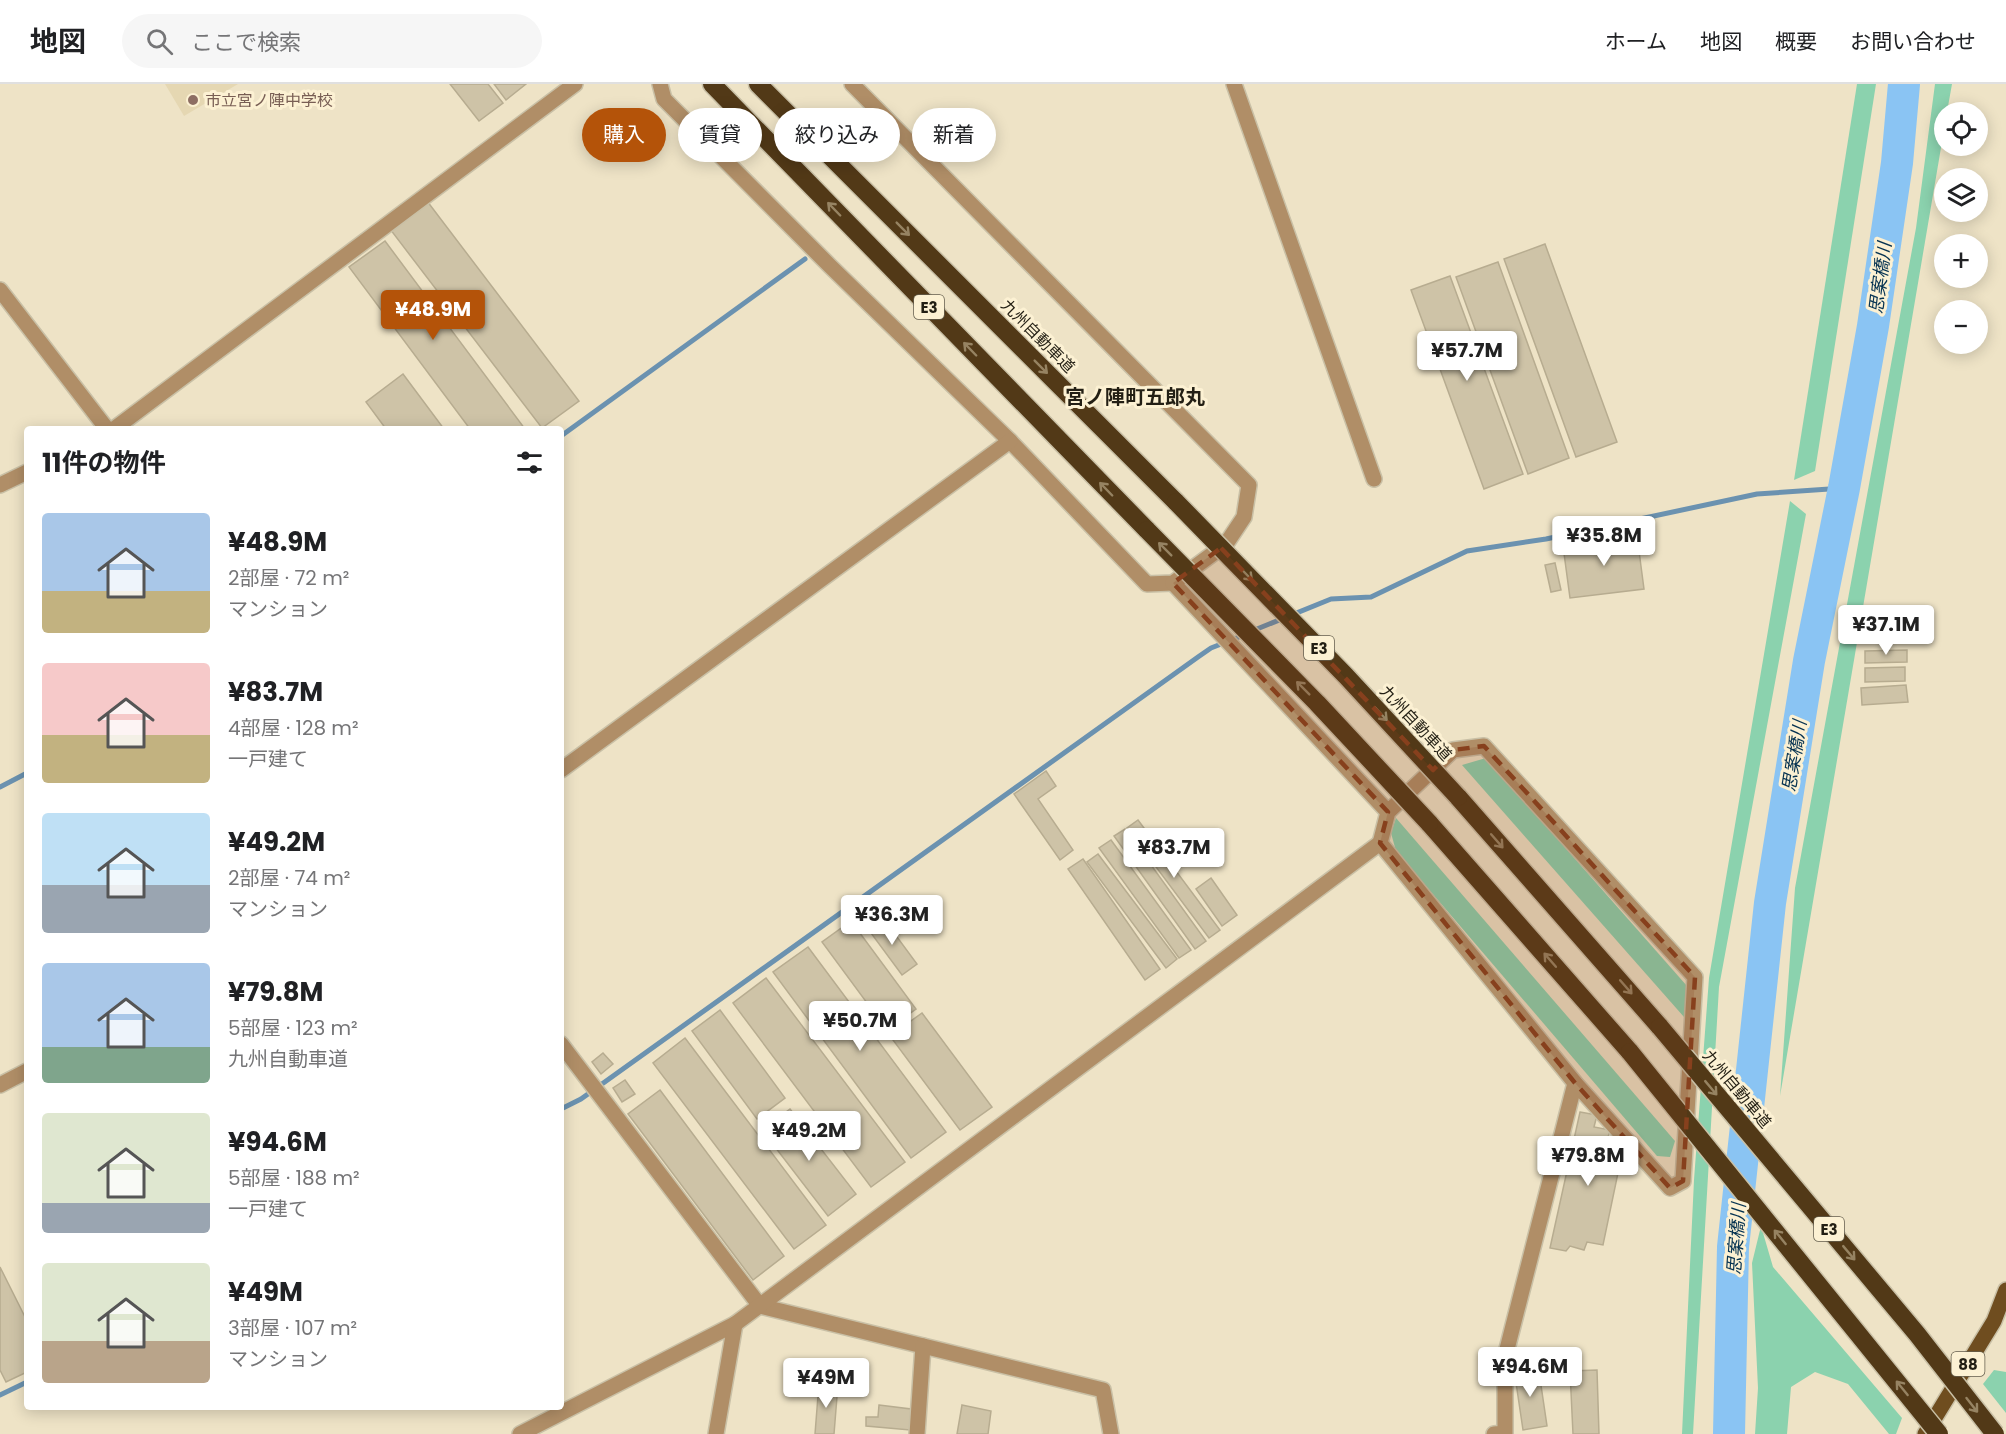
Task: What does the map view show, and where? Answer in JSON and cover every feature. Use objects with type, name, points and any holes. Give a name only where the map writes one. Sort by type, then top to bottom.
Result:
[{"type":"highway","name":"E3","points":[[712,84],[1317,703],[1429,823],[1630,1052],[1939,1434]]},
{"type":"highway","name":"九州自動車道","points":[[758,84],[1176,502],[1346,676],[1458,797],[1660,1026],[1917,1334],[1995,1434]]},
{"type":"main road","name":"88","points":[[1925,1434],[1994,1321],[2006,1290]]},
{"type":"street","points":[[118,426],[575,84]]},
{"type":"street","points":[[660,84],[664,99],[830,266],[1010,441],[1147,584],[1173,583],[1226,544],[1244,517],[1249,485],[852,84]]},
{"type":"street","points":[[1234,84],[1374,479]]},
{"type":"street","points":[[0,290],[105,426]]},
{"type":"street","points":[[564,768],[1010,441]]},
{"type":"street","points":[[0,485],[24,473]]},
{"type":"street","points":[[1173,583],[1388,812]]},
{"type":"street","points":[[520,1434],[735,1324],[1380,843],[1388,812],[1453,750],[1484,746],[1695,977],[1683,1181],[1670,1188],[1575,1083],[1380,843]]},
{"type":"street","points":[[564,1048],[760,1305],[1103,1390],[1111,1434]]},
{"type":"street","points":[[0,1085],[24,1073]]},
{"type":"street","points":[[1494,1434],[1505,1433],[1505,1357],[1575,1083]]},
{"type":"street","points":[[716,1434],[735,1324]]},
{"type":"street","points":[[917,1434],[923,1346]]},
{"type":"highlighted area","points":[[1221,548],[1433,770],[1453,750],[1484,746],[1695,977],[1683,1181],[1670,1188],[1575,1083],[1380,843],[1388,812],[1173,583]]},
{"type":"shaded area","name":"市立宮ノ陣中学校","points":[[165,84],[238,84],[184,116]]},
{"type":"green space","points":[[1857,84],[1876,84],[1815,471],[1794,480]]},
{"type":"green space","points":[[1935,84],[1952,84],[1949,102],[1934,102],[1934,156],[1940,156],[1938,168],[1934,168],[1934,189],[1780,1096],[1795,888],[1916,228]]},
{"type":"green space","points":[[1790,501],[1806,514],[1719,987],[1693,1434],[1682,1434],[1694,1180],[1709,978]]},
{"type":"green space","points":[[1486,758],[1687,986],[1684,1017],[1462,765]]},
{"type":"green space","points":[[1396,818],[1675,1141],[1670,1157],[1657,1156],[1396,851],[1391,833]]},
{"type":"green space","points":[[1761,1226],[1773,1267],[1902,1418],[1896,1434],[1889,1434],[1848,1384],[1815,1372],[1791,1387],[1787,1434],[1755,1434],[1758,1388],[1752,1263]]},
{"type":"green space","points":[[1994,1370],[2006,1372],[2006,1413],[1983,1384]]},
{"type":"building","points":[[450,84],[488,84],[503,103],[479,121]]},
{"type":"building","points":[[494,84],[526,84],[506,100]]},
{"type":"building","points":[[427,201],[579,401],[545,426],[540,426],[390,229]]},
{"type":"building","points":[[385,241],[523,426],[468,426],[349,267]]},
{"type":"building","points":[[1545,244],[1617,442],[1576,457],[1504,259]]},
{"type":"building","points":[[1498,262],[1569,458],[1528,474],[1456,277]]},
{"type":"building","points":[[1450,276],[1523,474],[1484,489],[1411,290]]},
{"type":"building","points":[[403,374],[442,426],[384,426],[366,402]]},
{"type":"building","points":[[1637,536],[1644,589],[1570,598],[1563,546]]},
{"type":"building","points":[[1555,563],[1561,590],[1551,592],[1545,565]]},
{"type":"building","points":[[1907,650],[1907,662],[1865,663],[1865,651]]},
{"type":"building","points":[[1905,667],[1905,681],[1865,682],[1865,668]]},
{"type":"building","points":[[1906,685],[1908,702],[1862,705],[1861,688]]},
{"type":"building","points":[[1046,771],[1056,786],[1038,799],[1073,850],[1060,860],[1014,794]]},
{"type":"building","points":[[1138,820],[1220,930],[1209,938],[1127,828]]},
{"type":"building","points":[[1125,829],[1206,941],[1195,949],[1114,836]]},
{"type":"building","points":[[1111,840],[1191,950],[1179,958],[1099,848]]},
{"type":"building","points":[[1098,854],[1177,959],[1166,968],[1087,862]]},
{"type":"building","points":[[1083,859],[1160,969],[1145,980],[1068,869]]},
{"type":"building","points":[[1211,878],[1237,915],[1222,926],[1196,889]]},
{"type":"building","points":[[883,918],[917,964],[902,975],[868,929]]},
{"type":"building","points":[[851,921],[916,1009],[887,1030],[822,942]]},
{"type":"building","points":[[808,947],[946,1132],[911,1158],[773,972]]},
{"type":"building","points":[[766,978],[905,1162],[871,1187],[733,1003]]},
{"type":"building","points":[[720,1010],[785,1098],[757,1119],[692,1031]]},
{"type":"building","points":[[922,1013],[992,1107],[960,1130],[890,1036]]},
{"type":"building","points":[[685,1038],[826,1225],[794,1249],[653,1063]]},
{"type":"building","points":[[603,1053],[613,1064],[601,1074],[592,1062]]},
{"type":"building","points":[[625,1080],[635,1094],[622,1102],[613,1088]]},
{"type":"building","points":[[660,1090],[784,1256],[753,1280],[628,1114]]},
{"type":"building","points":[[790,1109],[856,1194],[828,1216],[762,1130]]},
{"type":"building","points":[[1580,1112],[1597,1115],[1594,1127],[1610,1130],[1607,1141],[1624,1144],[1603,1245],[1587,1242],[1584,1250],[1570,1246],[1566,1251],[1550,1248]]},
{"type":"building","points":[[0,1267],[24,1315],[24,1373],[6,1382],[0,1370]]},
{"type":"building","points":[[1538,1365],[1547,1426],[1523,1430],[1514,1369]]},
{"type":"building","points":[[1597,1370],[1599,1434],[1573,1434],[1570,1371]]},
{"type":"building","points":[[819,1383],[838,1384],[834,1434],[815,1434]]},
{"type":"building","points":[[879,1405],[911,1409],[910,1430],[866,1426],[866,1417],[878,1417]]},
{"type":"building","points":[[962,1405],[991,1411],[988,1434],[957,1434]]},
{"type":"waterway","name":"思案橋川","points":[[1729,1434],[1733,1247],[1770,903],[1809,661],[1844,488],[1873,326],[1897,163],[1904,84]]},
{"type":"waterway","points":[[564,434],[805,259]]},
{"type":"waterway","points":[[1252,631],[1331,599],[1371,597],[1467,551],[1546,539],[1757,494],[1844,488]]},
{"type":"waterway","points":[[564,1108],[581,1099],[1198,657],[1211,648],[1244,635]]},
{"type":"waterway","points":[[0,787],[24,775]]},
{"type":"waterway","points":[[0,1395],[24,1383]]},
{"type":"place","name":"市立宮ノ陣中学校","points":[[193,100]]},
{"type":"district","name":"宮ノ陣町五郎丸","points":[[1135,397]]}]
